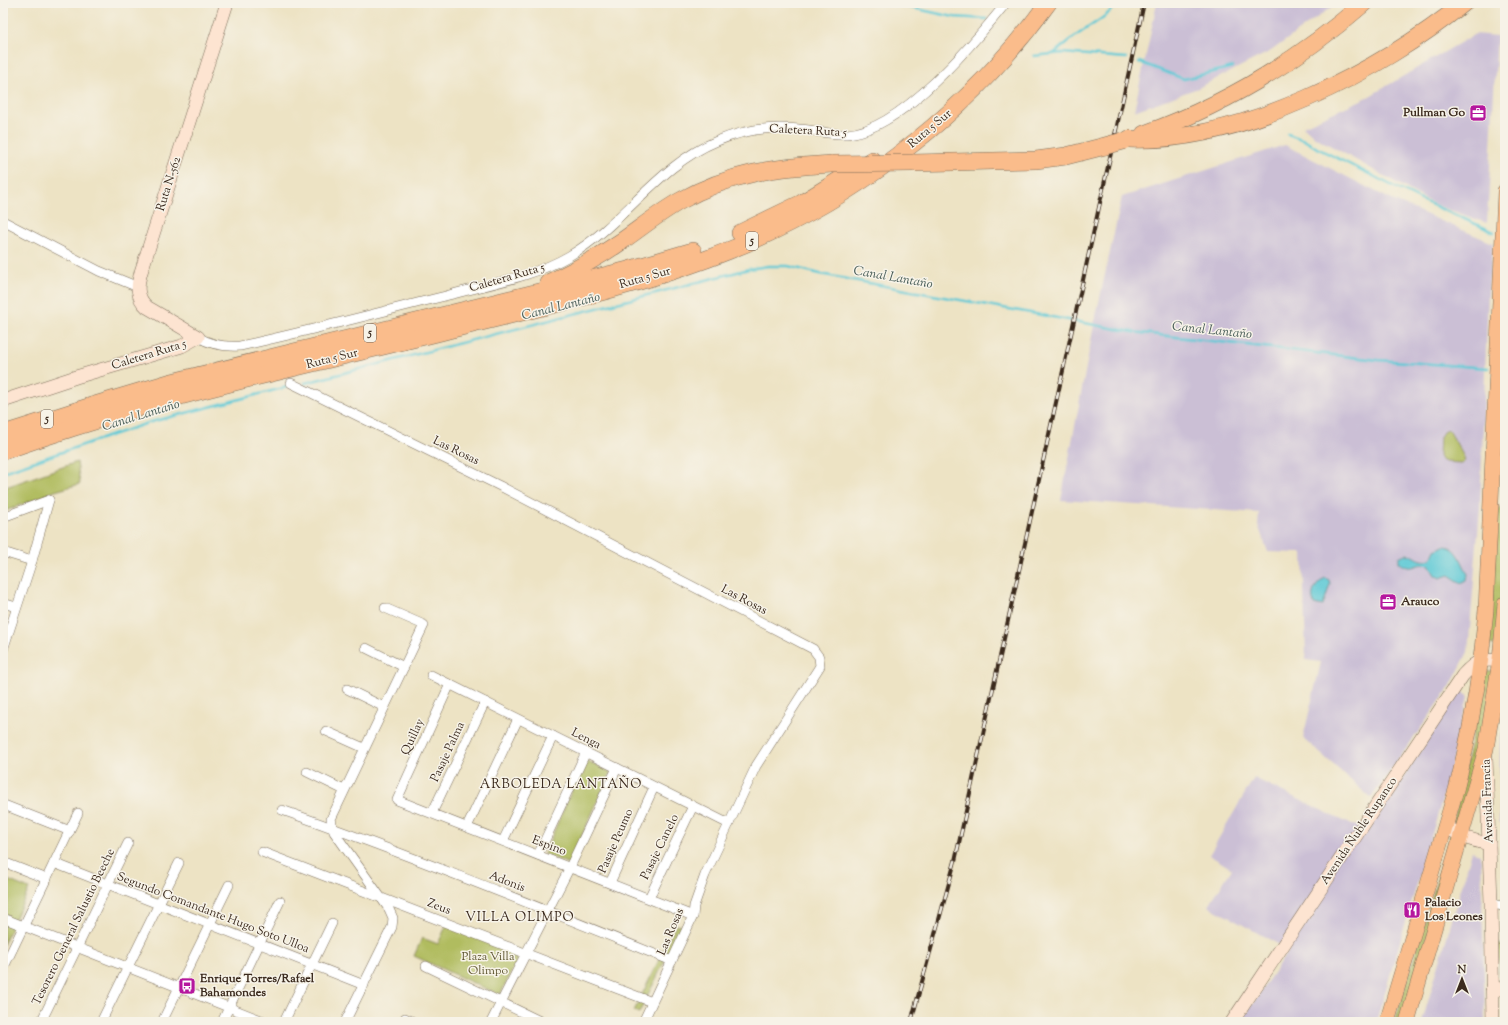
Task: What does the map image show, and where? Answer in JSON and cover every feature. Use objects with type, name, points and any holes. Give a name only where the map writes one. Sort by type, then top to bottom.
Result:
[{"type":"highway","name":"Ruta 5 Sur","points":[[3,434],[172,382],[628,270],[679,256],[731,237],[802,203],[868,162],[906,134],[933,113],[985,61],[1034,3]]},
{"type":"highway","name":"Ruta 5 Sur","points":[[3,451],[92,422],[184,395],[608,289],[680,268],[736,247],[791,223],[833,200],[874,173],[913,144],[950,112],[991,72],[1026,32],[1048,3]]},
{"type":"highway","points":[[512,298],[554,280],[592,260],[624,240],[665,210],[709,187],[740,176],[795,166],[1036,160],[1066,156],[1126,140],[1178,121],[1214,104],[1258,80],[1318,40],[1364,3]]},
{"type":"highway","points":[[1126,140],[1166,138],[1195,133],[1246,120],[1289,105],[1333,86],[1375,64],[1425,33],[1464,3]]},
{"type":"main road","points":[[1387,1022],[1464,759],[1481,660],[1498,490],[1505,191]]},
{"type":"main road","points":[[1407,1022],[1462,837],[1486,749],[1500,660],[1505,604]]},
{"type":"street","name":"Ruta N-562","points":[[138,287],[141,272],[227,3]]},
{"type":"street","name":"Caletera Ruta 5","points":[[3,401],[76,377],[182,346],[198,337],[218,345],[240,346],[422,302],[525,275],[544,268],[589,244],[611,226],[668,171],[694,152],[717,141],[741,133],[768,129],[796,128],[847,134],[878,126],[905,108],[931,85],[964,52],[1006,3]]},
{"type":"street","points":[[3,220],[99,271],[138,287],[139,298],[147,307],[198,337]]},
{"type":"street","name":"Las Rosas","points":[[291,383],[500,486],[813,649],[819,657],[820,666],[756,766],[699,890],[694,906],[693,916],[643,1022]]},
{"type":"street","points":[[3,517],[49,500],[32,561],[3,648]]},
{"type":"street","points":[[3,552],[32,561]]},
{"type":"street","points":[[3,603],[16,607]]},
{"type":"street","points":[[346,1022],[393,924],[391,912],[332,828],[332,814],[424,625],[385,608]]},
{"type":"street","points":[[366,648],[404,667]]},
{"type":"street","points":[[1481,660],[1500,660]]},
{"type":"street","name":"Avenida Ñuble Rupanco","points":[[1232,1022],[1458,682],[1468,670],[1481,660]]},
{"type":"street","name":"Lenga","points":[[431,675],[729,824]]},
{"type":"street","name":"Quillay","points":[[397,800],[450,684]]},
{"type":"street","points":[[347,689],[384,707]]},
{"type":"street","name":"Pasaje Palma","points":[[432,813],[485,702]]},
{"type":"street","points":[[467,827],[518,718]]},
{"type":"street","points":[[326,731],[364,748]]},
{"type":"street","points":[[503,841],[553,736]]},
{"type":"street","name":"Avenida Francia","points":[[1486,749],[1491,903],[1499,988],[1493,1022]]},
{"type":"street","points":[[538,855],[586,752]]},
{"type":"street","points":[[490,1022],[570,867],[617,768]]},
{"type":"street","points":[[307,772],[344,790]]},
{"type":"street","name":"Pasaje Peumo","points":[[610,883],[654,787]]},
{"type":"street","name":"Espino","points":[[397,800],[693,916]]},
{"type":"street","points":[[4,805],[70,831]]},
{"type":"street","name":"Pasaje Canelo","points":[[649,898],[693,806]]},
{"type":"street","name":"Adonis","points":[[282,810],[547,910],[672,961]]},
{"type":"street","points":[[3,969],[78,813]]},
{"type":"street","points":[[1446,824],[1452,832],[1462,837],[1489,844]]},
{"type":"street","name":"Tesorero General Salustio Beeche","points":[[41,1022],[128,843]]},
{"type":"street","name":"Zeus","points":[[262,852],[652,1002]]},
{"type":"street","points":[[3,862],[47,879]]},
{"type":"street","name":"Segundo Comandante Hugo Soto Ulloa","points":[[54,863],[364,985]]},
{"type":"street","points":[[101,1022],[179,863]]},
{"type":"street","points":[[162,1022],[229,885]]},
{"type":"street","points":[[222,1022],[280,901]]},
{"type":"street","points":[[1491,903],[1505,907]]},
{"type":"street","points":[[3,918],[266,1022]]},
{"type":"street","points":[[284,1022],[332,923]]},
{"type":"street","points":[[426,966],[542,1022]]},
{"type":"street","points":[[405,1018],[414,1022]]},
{"type":"shaded area","points":[[1157,3],[1337,3],[1271,51],[1198,88],[1134,111]]},
{"type":"shaded area","points":[[1475,34],[1497,36],[1487,223],[1436,205],[1315,137],[1303,126],[1368,97]]},
{"type":"shaded area","points":[[1285,145],[1392,200],[1493,243],[1488,292],[1480,508],[1468,652],[1450,687],[1371,798],[1303,738],[1321,662],[1306,660],[1303,553],[1268,552],[1258,525],[1259,513],[1061,500],[1094,325],[1122,197]]},
{"type":"shaded area","points":[[1460,690],[1468,696],[1451,770],[1376,1022],[1240,1022],[1289,950],[1208,906],[1232,869],[1209,855],[1254,778],[1346,822],[1369,830]]},
{"type":"shaded area","points":[[1505,720],[1505,824],[1499,822],[1500,743]]},
{"type":"shaded area","points":[[1472,851],[1481,854],[1485,1022],[1422,1022]]},
{"type":"green space","points":[[1505,351],[1505,474],[1501,474],[1499,469]]},
{"type":"green space","points":[[1449,430],[1464,457],[1465,461],[1461,463],[1446,462],[1441,460],[1439,456],[1440,437],[1443,432]]},
{"type":"green space","points":[[77,462],[80,484],[55,491],[3,512],[3,488]]},
{"type":"green space","points":[[1501,506],[1505,507],[1503,573],[1497,637],[1494,645],[1489,644],[1498,510]]},
{"type":"green space","points":[[1486,671],[1495,671],[1481,748],[1403,1022],[1395,1022],[1452,830]]},
{"type":"green space","points":[[585,760],[611,772],[569,864],[544,854]]},
{"type":"green space","points":[[3,878],[29,889],[3,945]]},
{"type":"green space","name":"Plaza Villa Olimpo","points":[[447,924],[522,952],[500,995],[414,956],[422,938],[438,944]]},
{"type":"green space","points":[[676,925],[682,926],[639,1013],[634,1011]]},
{"type":"green space","points":[[1498,944],[1505,946],[1505,982],[1500,981]]},
{"type":"water","points":[[1444,546],[1453,549],[1459,556],[1468,574],[1467,580],[1461,583],[1449,575],[1440,578],[1435,575],[1429,565],[1424,564],[1408,567],[1399,562],[1399,557],[1405,554],[1412,555],[1420,560],[1431,559],[1435,550]]},
{"type":"water","points":[[1325,578],[1329,580],[1330,584],[1323,606],[1314,604],[1314,590],[1318,583]]},
{"type":"waterway","points":[[889,3],[954,17],[987,19]]},
{"type":"waterway","points":[[1053,54],[1105,16],[1116,3]]},
{"type":"waterway","points":[[1034,56],[1062,53],[1126,58]]},
{"type":"waterway","points":[[1139,62],[1184,79],[1233,67]]},
{"type":"waterway","points":[[1288,134],[1304,140],[1421,200],[1494,232]]},
{"type":"waterway","name":"Canal Lantaño","points":[[305,383],[749,269],[768,266],[788,266],[820,274],[1133,332],[1378,360],[1488,368]]},
{"type":"waterway","name":"Canal Lantaño","points":[[3,472],[151,422],[287,387]]},
{"type":"railway","points":[[911,1022],[955,861],[1144,3]]},
{"type":"place","name":"Pullman Go","points":[[1478,113]]},
{"type":"place","name":"Arauco","points":[[1388,602]]},
{"type":"place","name":"Palacio Los Leones","points":[[1412,910]]},
{"type":"place","name":"Enrique Torres/Rafael Bahamondes","points":[[187,986]]},
{"type":"district","name":"ARBOLEDA LANTAÑO","points":[[561,785]]},
{"type":"district","name":"VILLA OLIMPO","points":[[520,918]]}]
